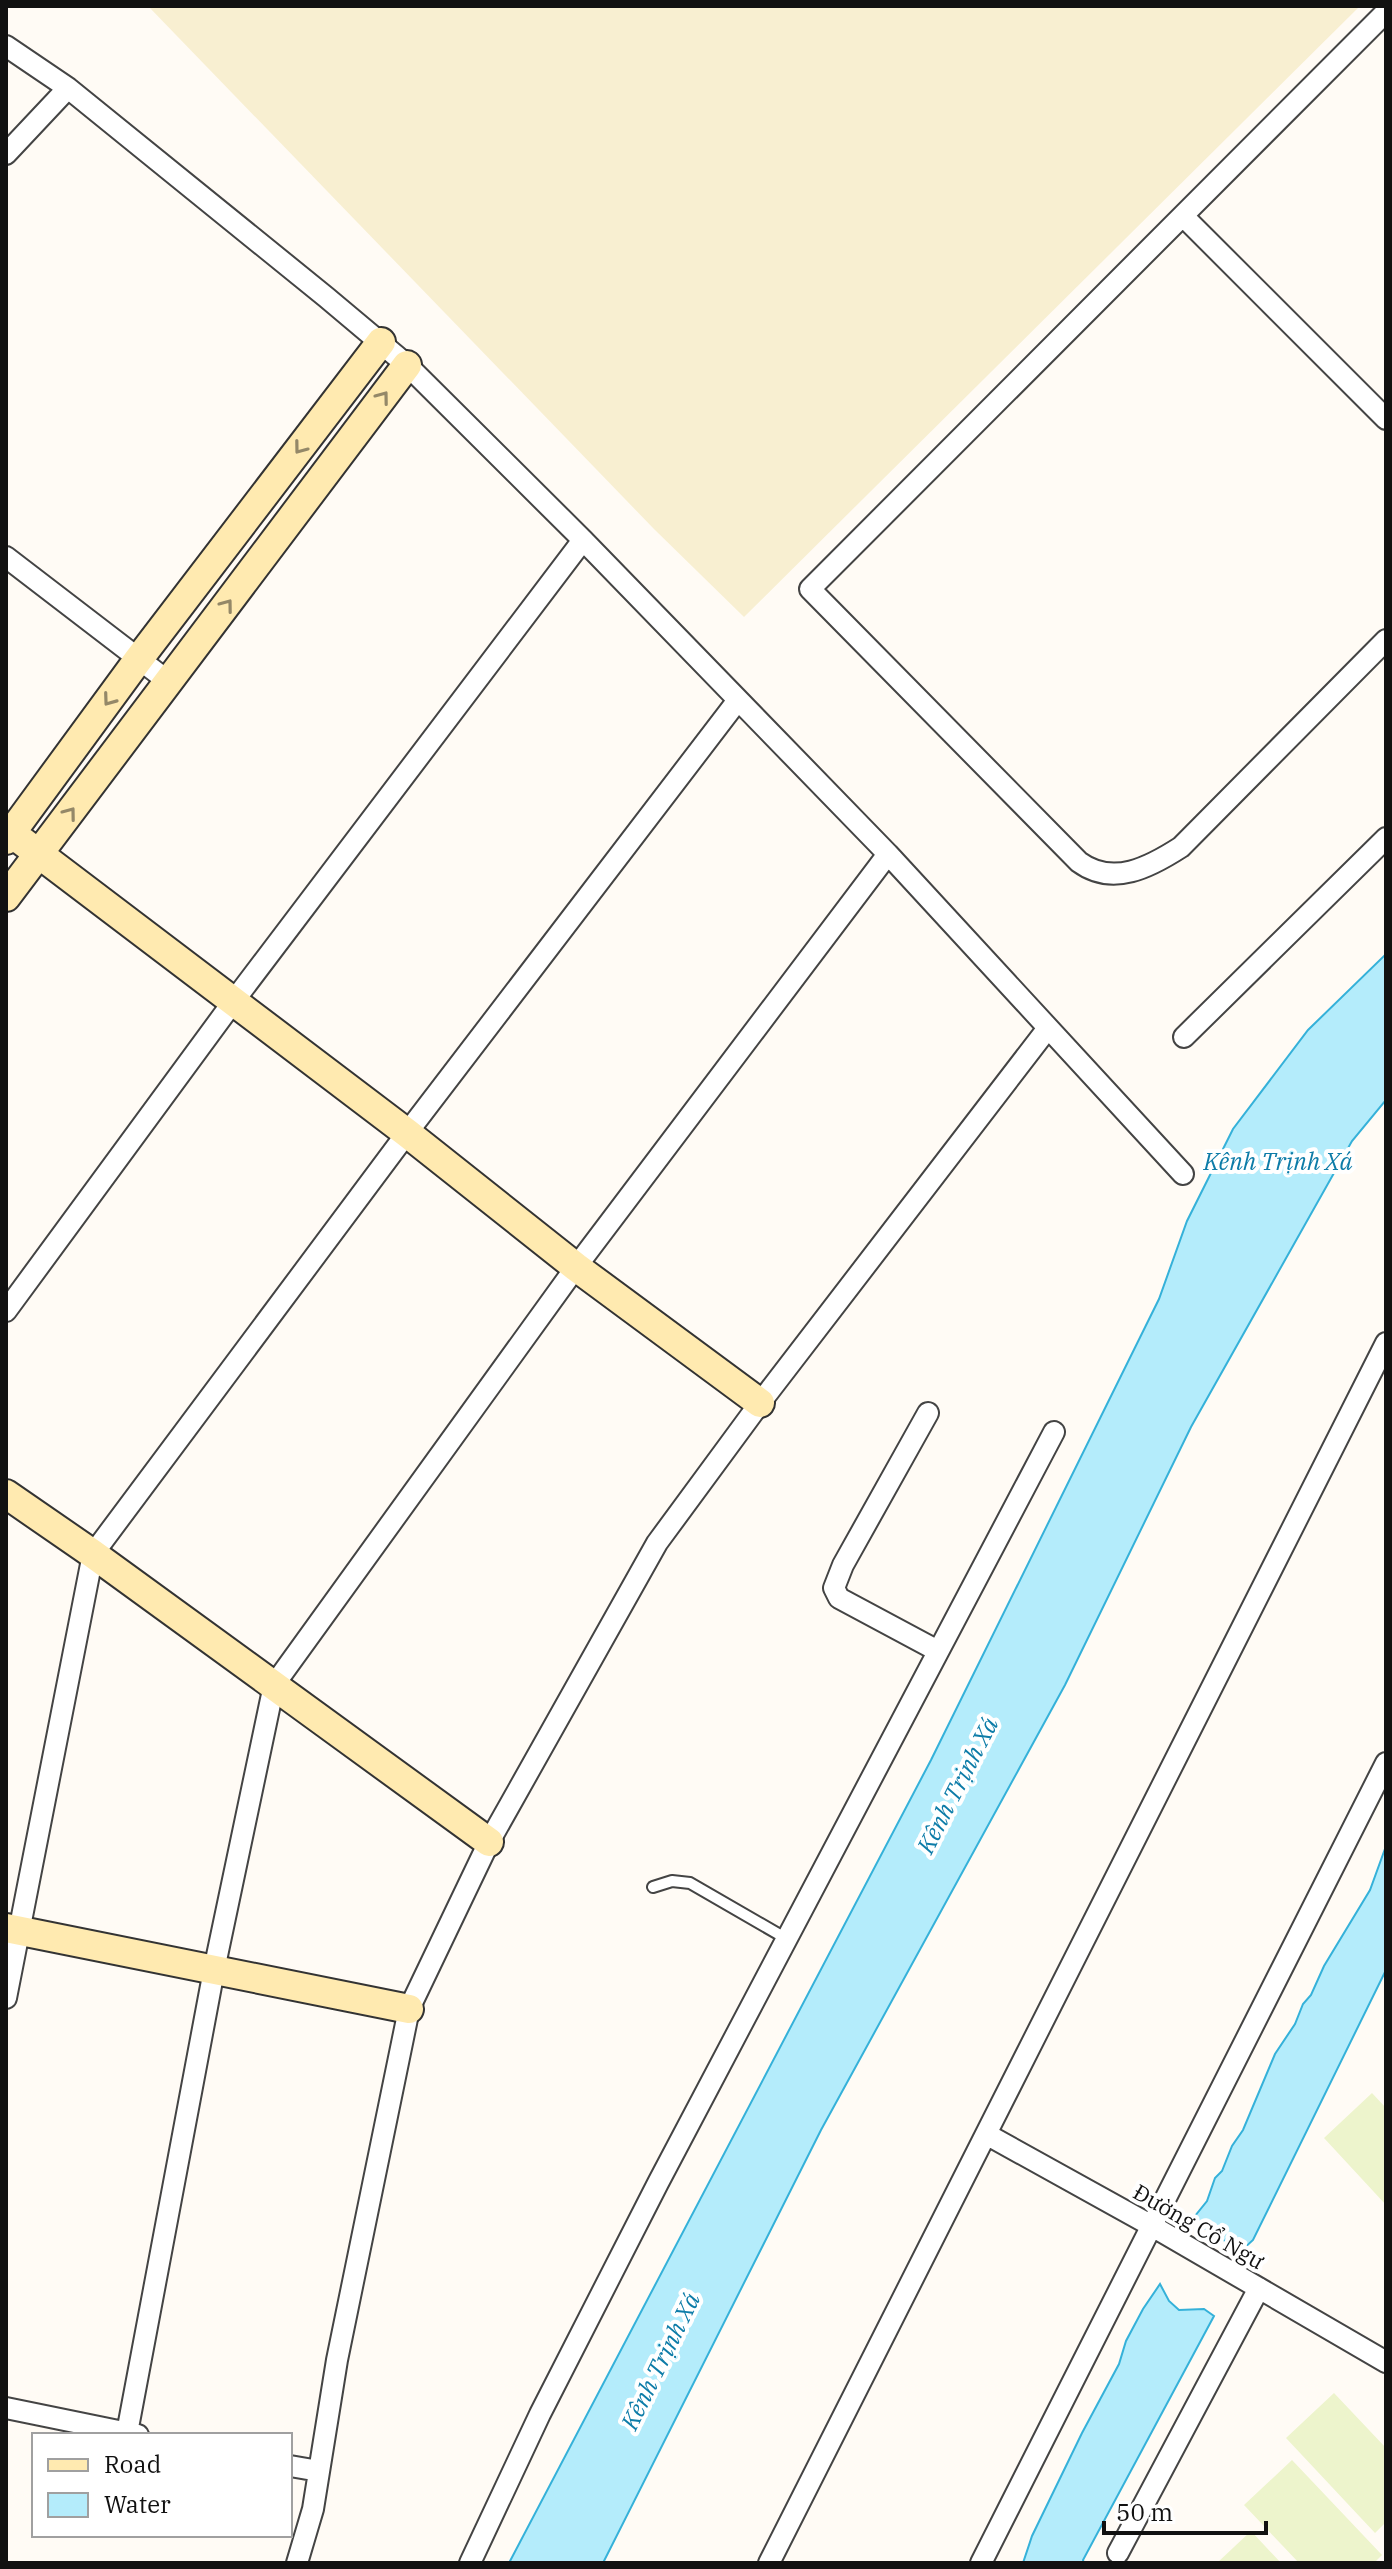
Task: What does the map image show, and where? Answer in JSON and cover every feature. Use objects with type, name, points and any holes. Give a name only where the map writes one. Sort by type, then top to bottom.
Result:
[{"type":"street","points":[[1386,12],[810,589],[1079,862],[1094,871],[1113,875],[1145,867],[1181,847],[1386,640]]},
{"type":"street","points":[[6,46],[68,88],[407,365],[583,540],[888,854],[1183,1174]]},
{"type":"street","points":[[6,154],[68,88]]},
{"type":"street","points":[[1183,216],[1386,419]]},
{"type":"street","points":[[381,342],[8,834],[407,1133],[576,1267],[760,1403]]},
{"type":"street","points":[[6,897],[407,365]]},
{"type":"street","points":[[6,1311],[233,1002],[583,540]]},
{"type":"street","points":[[6,557],[169,682]]},
{"type":"street","points":[[6,1998],[13,1929],[93,1554],[407,1133],[738,700]]},
{"type":"street","points":[[1184,1037],[1386,838]]},
{"type":"street","points":[[132,2433],[214,1970],[274,1685],[576,1267],[888,854]]},
{"type":"street","points":[[297,2563],[313,2509],[337,2360],[409,2009],[489,1842],[657,1543],[760,1403],[1048,1028]]},
{"type":"street","points":[[769,2563],[1386,1343]]},
{"type":"street","points":[[928,1413],[843,1565],[834,1588],[839,1598],[938,1651]]},
{"type":"street","points":[[470,2563],[540,2414],[1054,1432]]},
{"type":"street","points":[[6,1494],[489,1842]]},
{"type":"street","points":[[981,2563],[1386,1763]]},
{"type":"street","points":[[13,1929],[409,2009]]},
{"type":"street","name":"Đường Cổ Ngư","points":[[986,2134],[1386,2362]]},
{"type":"street","points":[[1118,2553],[1259,2288]]},
{"type":"street","points":[[6,2408],[127,2433]]},
{"type":"street","points":[[292,2466],[319,2471]]},
{"type":"lane","points":[[653,1887],[672,1881],[690,1883],[787,1939]]},
{"type":"shaded area","points":[[148,6],[1360,6],[744,617],[654,529]]},
{"type":"green space","points":[[1372,2093],[1386,2108],[1386,2205],[1324,2138]]},
{"type":"green space","points":[[1334,2393],[1386,2448],[1386,2522],[1375,2533],[1286,2438]]},
{"type":"green space","points":[[1292,2460],[1382,2555],[1374,2563],[1299,2563],[1244,2505]]},
{"type":"green space","points":[[1251,2531],[1281,2563],[1217,2563]]},
{"type":"water","name":"Kênh Trịnh Xá","points":[[1386,954],[1386,1100],[1352,1141],[1191,1427],[1065,1685],[821,2130],[603,2563],[509,2563],[931,1760],[1159,1299],[1187,1221],[1233,1129],[1308,1030]]},
{"type":"water","points":[[1386,1846],[1386,1970],[1253,2240],[1241,2251],[1196,2223],[1195,2216],[1207,2201],[1215,2178],[1222,2171],[1232,2146],[1243,2130],[1275,2054],[1370,1890]]},
{"type":"water","points":[[1160,2284],[1169,2301],[1179,2310],[1204,2309],[1214,2316],[1084,2563],[1023,2563],[1032,2536],[1119,2364],[1126,2341]]}]
